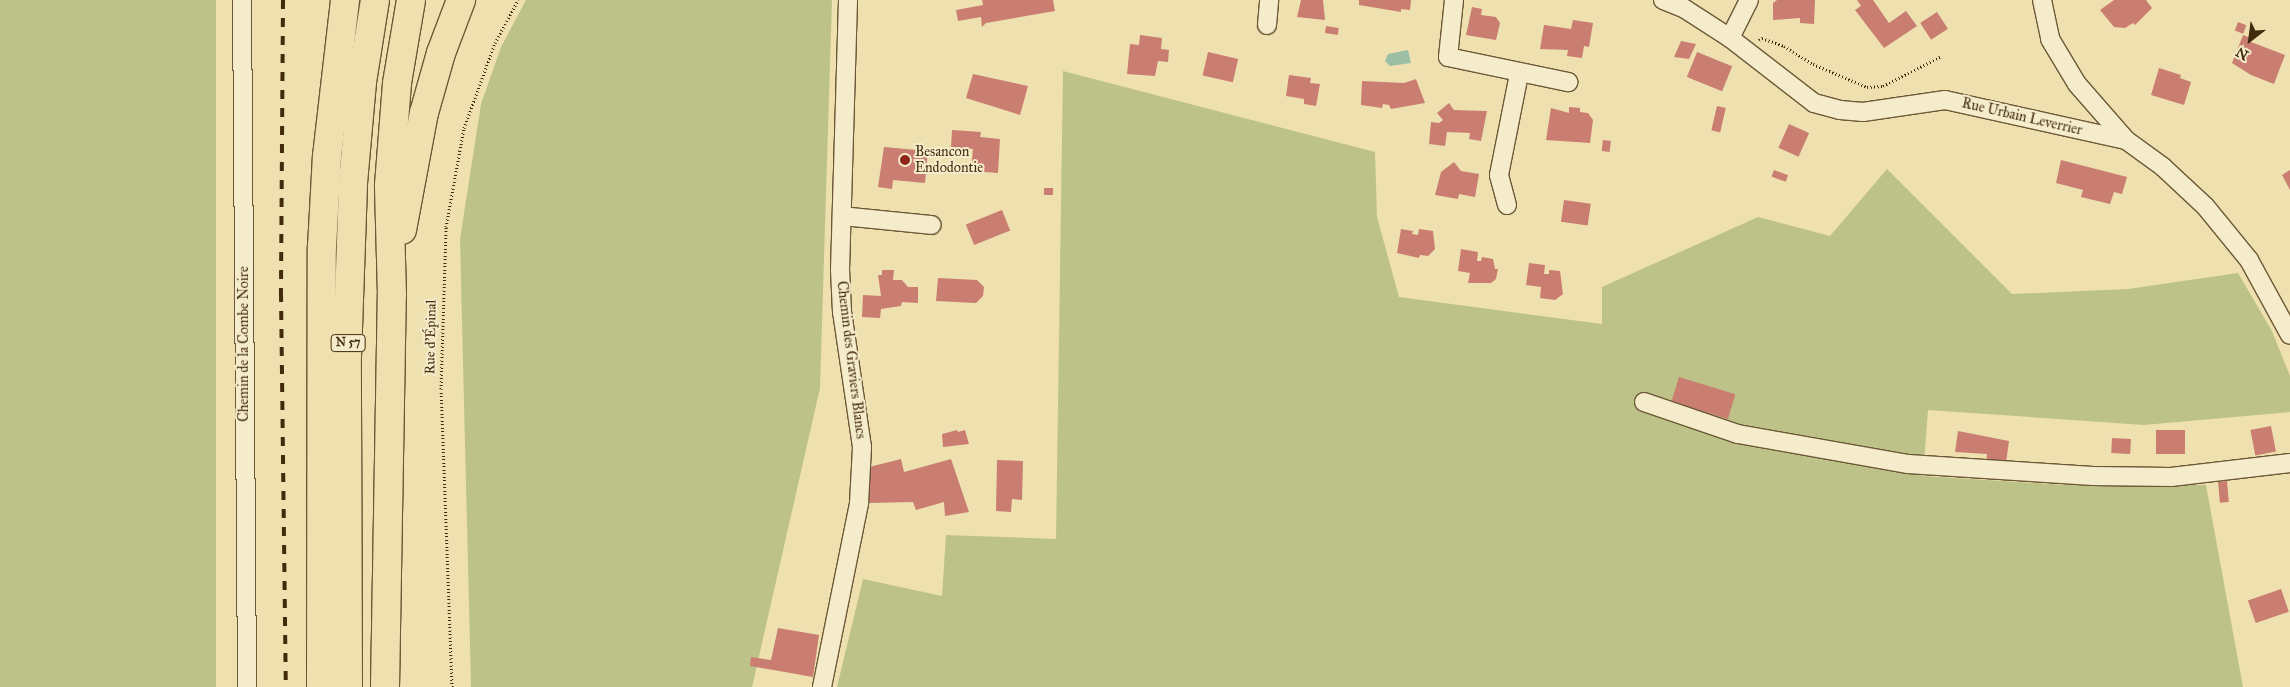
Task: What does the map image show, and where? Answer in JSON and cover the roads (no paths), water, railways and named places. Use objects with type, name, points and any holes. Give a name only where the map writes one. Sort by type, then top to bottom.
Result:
[{"type":"highway","points":[[321,687],[322,247],[327,156],[345,0]]},
{"type":"highway","name":"N 57","points":[[348,687],[347,357],[351,228],[361,90],[375,0]]},
{"type":"highway","points":[[385,687],[392,295],[389,185],[397,83],[411,0]]},
{"type":"highway","points":[[392,295],[424,113],[441,53],[461,0]]},
{"type":"street","name":"Chemin de la Combe Noire","points":[[242,0],[247,687]]},
{"type":"street","name":"Chemin des Graviers Blancs","points":[[822,687],[859,503],[862,447],[842,312],[842,216],[848,0]]},
{"type":"street","points":[[1266,25],[1269,0]]},
{"type":"street","points":[[1454,0],[1448,57],[1519,74],[1568,82]]},
{"type":"street","name":"Rue Urbain Leverrier","points":[[1663,0],[1685,9],[1730,38],[1814,103],[1840,110],[1863,112],[1945,100],[2126,140],[2163,166],[2206,206],[2249,260],[2290,335]]},
{"type":"street","points":[[1730,38],[1749,0]]},
{"type":"street","points":[[2042,0],[2050,39],[2077,84],[2126,140]]},
{"type":"street","points":[[1507,206],[1499,175],[1519,74]]},
{"type":"street","points":[[842,216],[932,225]]},
{"type":"street","points":[[1644,402],[1738,434],[1908,464],[2083,476],[2171,477],[2290,463]]},
{"type":"railway","points":[[283,0],[281,293],[286,687]]},
{"type":"place","name":"Besancon Endodontie","points":[[905,160]]}]
